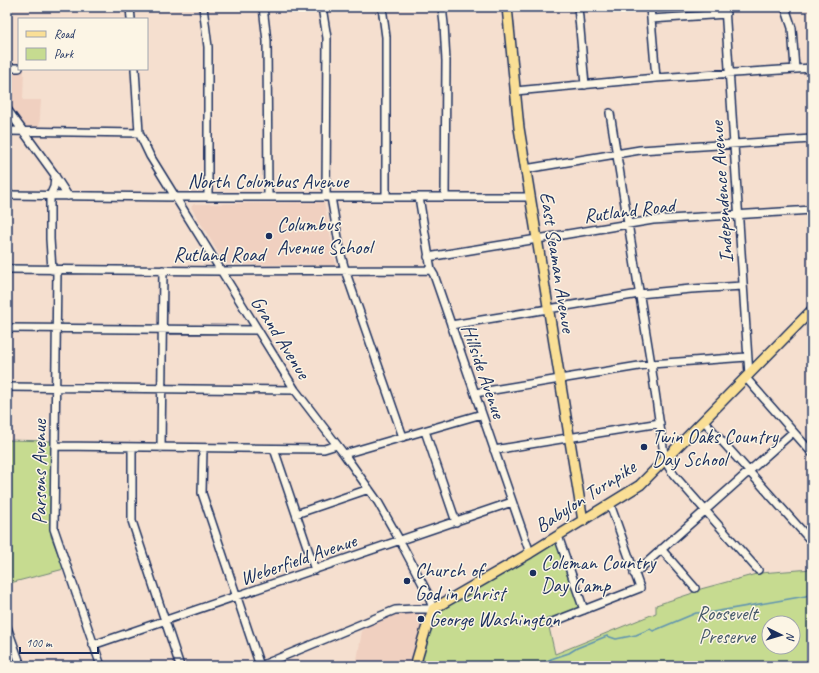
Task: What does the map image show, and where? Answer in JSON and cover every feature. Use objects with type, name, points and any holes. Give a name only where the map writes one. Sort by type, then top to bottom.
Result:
[{"type":"main road","name":"East Seaman Avenue","points":[[507,7],[518,128],[582,521]]},
{"type":"main road","name":"Babylon Turnpike","points":[[433,609],[530,553],[640,485],[810,315]]},
{"type":"main road","points":[[415,666],[433,609]]},
{"type":"street","points":[[130,7],[131,18]]},
{"type":"street","points":[[203,7],[208,47],[208,197]]},
{"type":"street","points":[[263,7],[268,41],[268,197]]},
{"type":"street","points":[[322,7],[327,38],[329,197],[345,270],[403,437]]},
{"type":"street","points":[[382,7],[386,37],[386,197]]},
{"type":"street","points":[[442,7],[446,61],[445,197]]},
{"type":"street","points":[[578,7],[586,85]]},
{"type":"street","points":[[650,7],[656,78]]},
{"type":"street","points":[[785,7],[792,28],[795,69]]},
{"type":"street","points":[[651,19],[726,10]]},
{"type":"street","name":"Independence Avenue","points":[[726,10],[748,357],[747,377]]},
{"type":"street","points":[[7,68],[18,68]]},
{"type":"street","points":[[515,91],[656,78],[812,68]]},
{"type":"street","name":"Grand Avenue","points":[[135,70],[139,133],[150,156],[295,390],[344,454],[382,508],[428,594],[433,609]]},
{"type":"street","points":[[7,109],[55,175],[68,196]]},
{"type":"street","points":[[610,114],[651,364],[665,461],[674,475],[758,570]]},
{"type":"street","points":[[7,131],[139,133]]},
{"type":"street","points":[[525,169],[640,150],[812,139]]},
{"type":"street","name":"Parsons Avenue","points":[[55,175],[54,187],[50,196],[50,239],[54,270],[56,328],[54,530],[100,666]]},
{"type":"street","name":"North Columbus Avenue","points":[[7,195],[175,197],[530,197]]},
{"type":"street","name":"Hillside Avenue","points":[[419,197],[430,270],[434,275],[530,553]]},
{"type":"street","name":"Rutland Road","points":[[428,257],[653,220],[812,210]]},
{"type":"street","name":"Rutland Road","points":[[7,269],[221,271],[430,270]]},
{"type":"street","points":[[161,448],[163,270]]},
{"type":"street","points":[[451,325],[639,294],[743,286]]},
{"type":"street","points":[[7,328],[258,330]]},
{"type":"street","points":[[475,393],[651,364],[748,357]]},
{"type":"street","points":[[747,377],[812,453]]},
{"type":"street","points":[[7,387],[295,390]]},
{"type":"street","points":[[344,454],[482,414]]},
{"type":"street","points":[[704,421],[812,542]]},
{"type":"street","points":[[494,450],[660,423]]},
{"type":"street","points":[[425,431],[456,522]]},
{"type":"street","points":[[634,574],[793,432]]},
{"type":"street","points":[[55,446],[324,449],[337,445]]},
{"type":"street","points":[[132,447],[132,521],[180,666]]},
{"type":"street","points":[[203,448],[202,493],[260,666],[395,610],[414,608],[433,609]]},
{"type":"street","points":[[274,449],[315,570]]},
{"type":"street","points":[[296,514],[369,489]]},
{"type":"street","name":"Weberfield Avenue","points":[[94,645],[512,502]]},
{"type":"street","points":[[550,623],[640,588],[610,504]]},
{"type":"street","points":[[558,536],[584,610]]},
{"type":"street","points":[[661,549],[695,588]]},
{"type":"street","points":[[7,626],[21,666]]},
{"type":"shaded area","points":[[7,67],[24,70],[23,100],[41,100],[39,131],[7,131]]},
{"type":"shaded area","name":"Columbus Avenue School","points":[[324,202],[336,265],[225,264],[191,207],[194,204]]},
{"type":"shaded area","points":[[432,610],[415,666],[356,666],[363,625],[396,611]]},
{"type":"green space","points":[[7,440],[52,441],[50,511],[51,536],[64,569],[7,583]]},
{"type":"green space","name":"Roosevelt Preserve","points":[[558,537],[583,609],[548,623],[555,654],[656,613],[656,605],[690,594],[697,590],[760,573],[812,569],[812,666],[415,666],[432,610]]},
{"type":"waterway","points":[[548,666],[551,659],[569,653],[577,648],[607,636],[616,639],[636,635],[650,629],[653,631],[696,613],[713,612],[806,596],[812,592]]},
{"type":"waterway","points":[[537,666],[551,659]]},
{"type":"place","name":"Columbus Avenue School","points":[[269,236]]},
{"type":"place","name":"Twin Oaks Country Day School","points":[[644,447]]},
{"type":"place","name":"Coleman Country Day Camp","points":[[533,573]]},
{"type":"place","name":"Church of God in Christ","points":[[407,581]]},
{"type":"place","name":"George Washington","points":[[421,619]]}]
